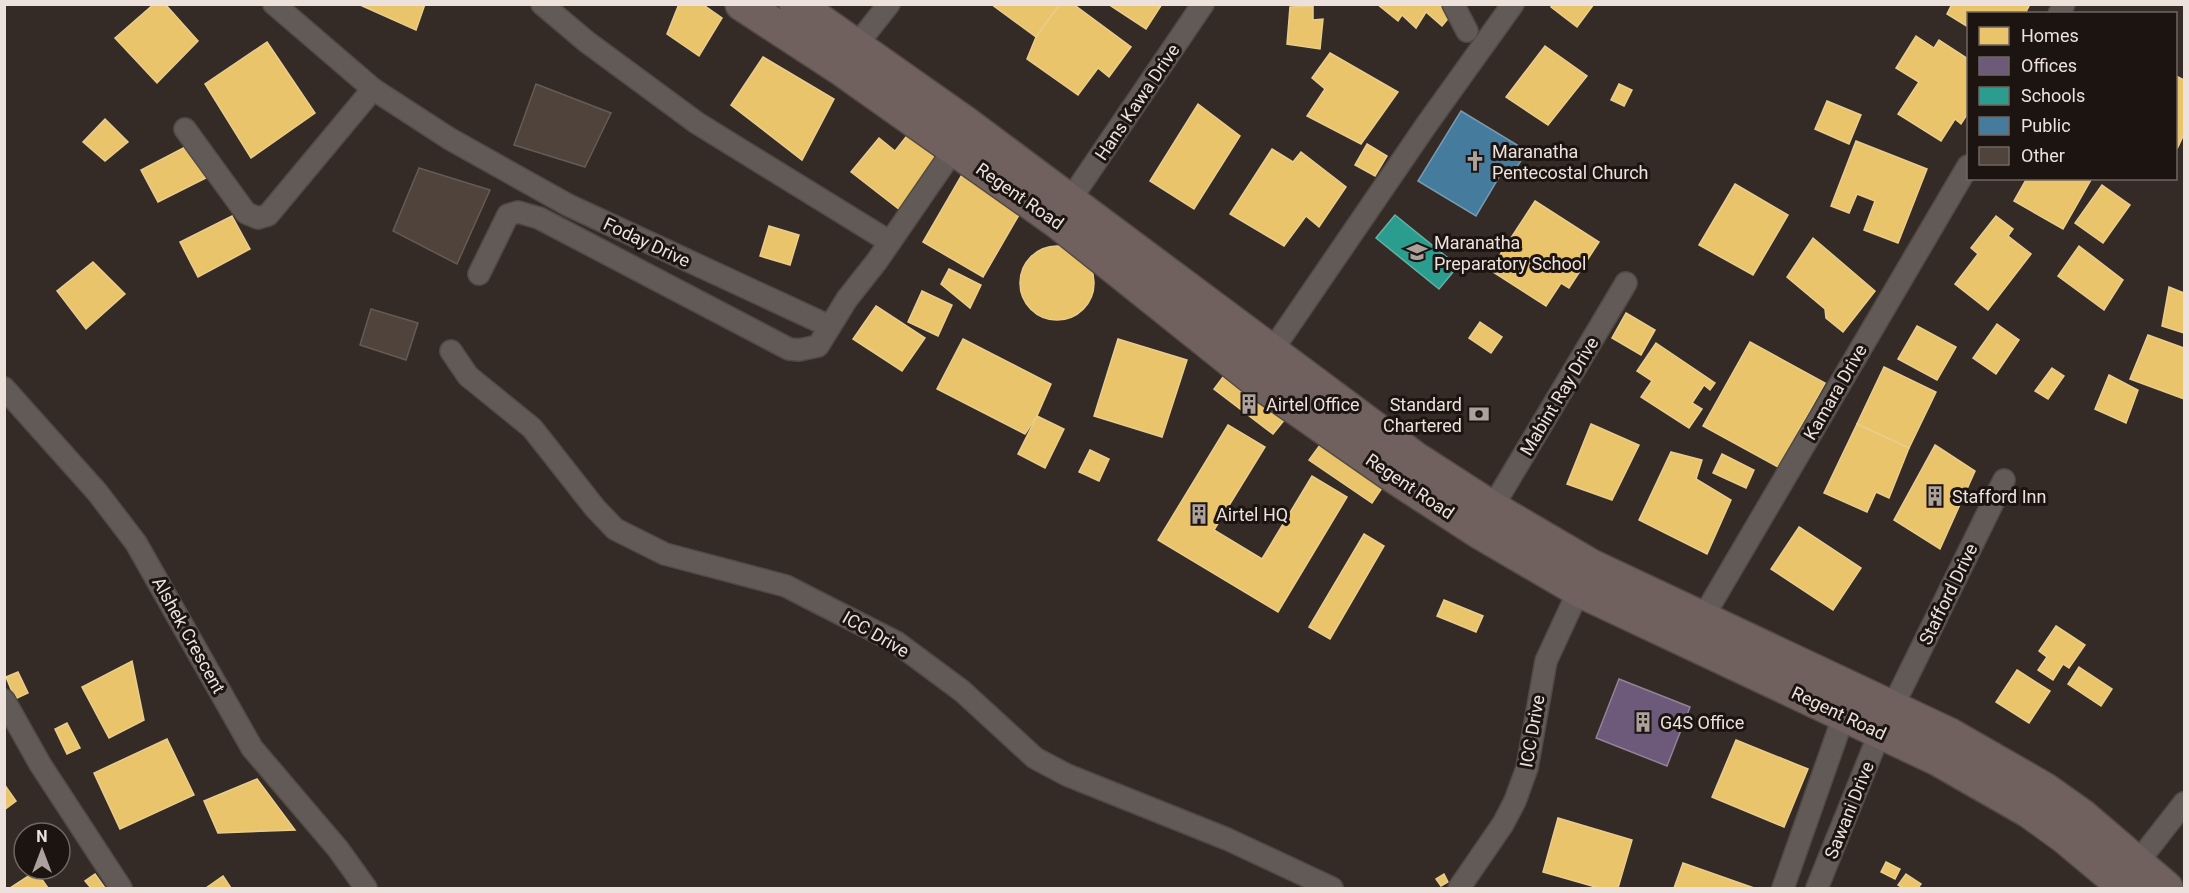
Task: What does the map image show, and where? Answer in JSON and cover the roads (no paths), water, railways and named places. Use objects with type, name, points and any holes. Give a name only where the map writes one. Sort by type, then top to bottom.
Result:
[{"type":"main road","name":"Regent Road","points":[[742,4],[843,70],[1070,200],[1271,352],[1382,452],[1478,531],[1585,578],[1844,715],[1886,720]]},
{"type":"main road","name":"Regent Road","points":[[796,4],[855,47],[1058,222],[1253,378],[1382,452],[1492,508],[1585,578],[1702,619],[1886,720],[2001,762],[2082,816],[2128,878],[2166,888]]},
{"type":"street","name":"Foday Drive","points":[[274,4],[374,89],[450,139],[568,205],[829,326]]},
{"type":"street","points":[[542,4],[587,42],[698,123],[890,242]]},
{"type":"street","points":[[855,47],[889,4]]},
{"type":"street","name":"Hans Kawa Drive","points":[[1070,200],[1203,4]]},
{"type":"street","points":[[1453,4],[1467,31]]},
{"type":"street","points":[[1271,352],[1427,124],[1513,4]]},
{"type":"street","points":[[185,129],[246,213],[258,218],[268,215],[374,89]]},
{"type":"street","points":[[479,274],[508,215],[518,212],[539,218],[789,349],[799,350],[818,346],[829,326],[962,138]]},
{"type":"street","name":"Kamara Drive","points":[[1702,619],[1967,168]]},
{"type":"street","name":"Mabint Ray Drive","points":[[1492,508],[1626,283]]},
{"type":"street","name":"ICC Drive","points":[[451,351],[468,376],[532,429],[595,508],[615,529],[664,554],[786,586],[896,642],[962,691],[1035,758],[1067,775],[1227,838],[1332,888]]},
{"type":"street","name":"Alshek Crescent","points":[[4,388],[97,492],[136,543],[252,748],[339,849],[366,888]]},
{"type":"street","name":"Stafford Drive","points":[[1886,720],[2004,480]]},
{"type":"street","name":"ICC Drive","points":[[1459,888],[1503,824],[1515,801],[1527,768],[1546,661],[1585,578]]},
{"type":"street","points":[[4,700],[40,764],[122,888]]},
{"type":"street","points":[[1783,888],[1844,715]]},
{"type":"street","name":"Sawani Drive","points":[[1817,888],[1886,720]]},
{"type":"street","points":[[2128,878],[2184,803]]},
{"type":"place","name":"Maranatha Pentecostal Church","points":[[1475,161]]},
{"type":"place","name":"Maranatha Preparatory School","points":[[1417,252]]},
{"type":"place","name":"Airtel Office","points":[[1249,404]]},
{"type":"place","name":"Standard Chartered","points":[[1479,414]]},
{"type":"place","name":"Stafford Inn","points":[[1935,496]]},
{"type":"place","name":"Airtel HQ","points":[[1199,514]]},
{"type":"place","name":"G4S Office","points":[[1643,722]]}]
